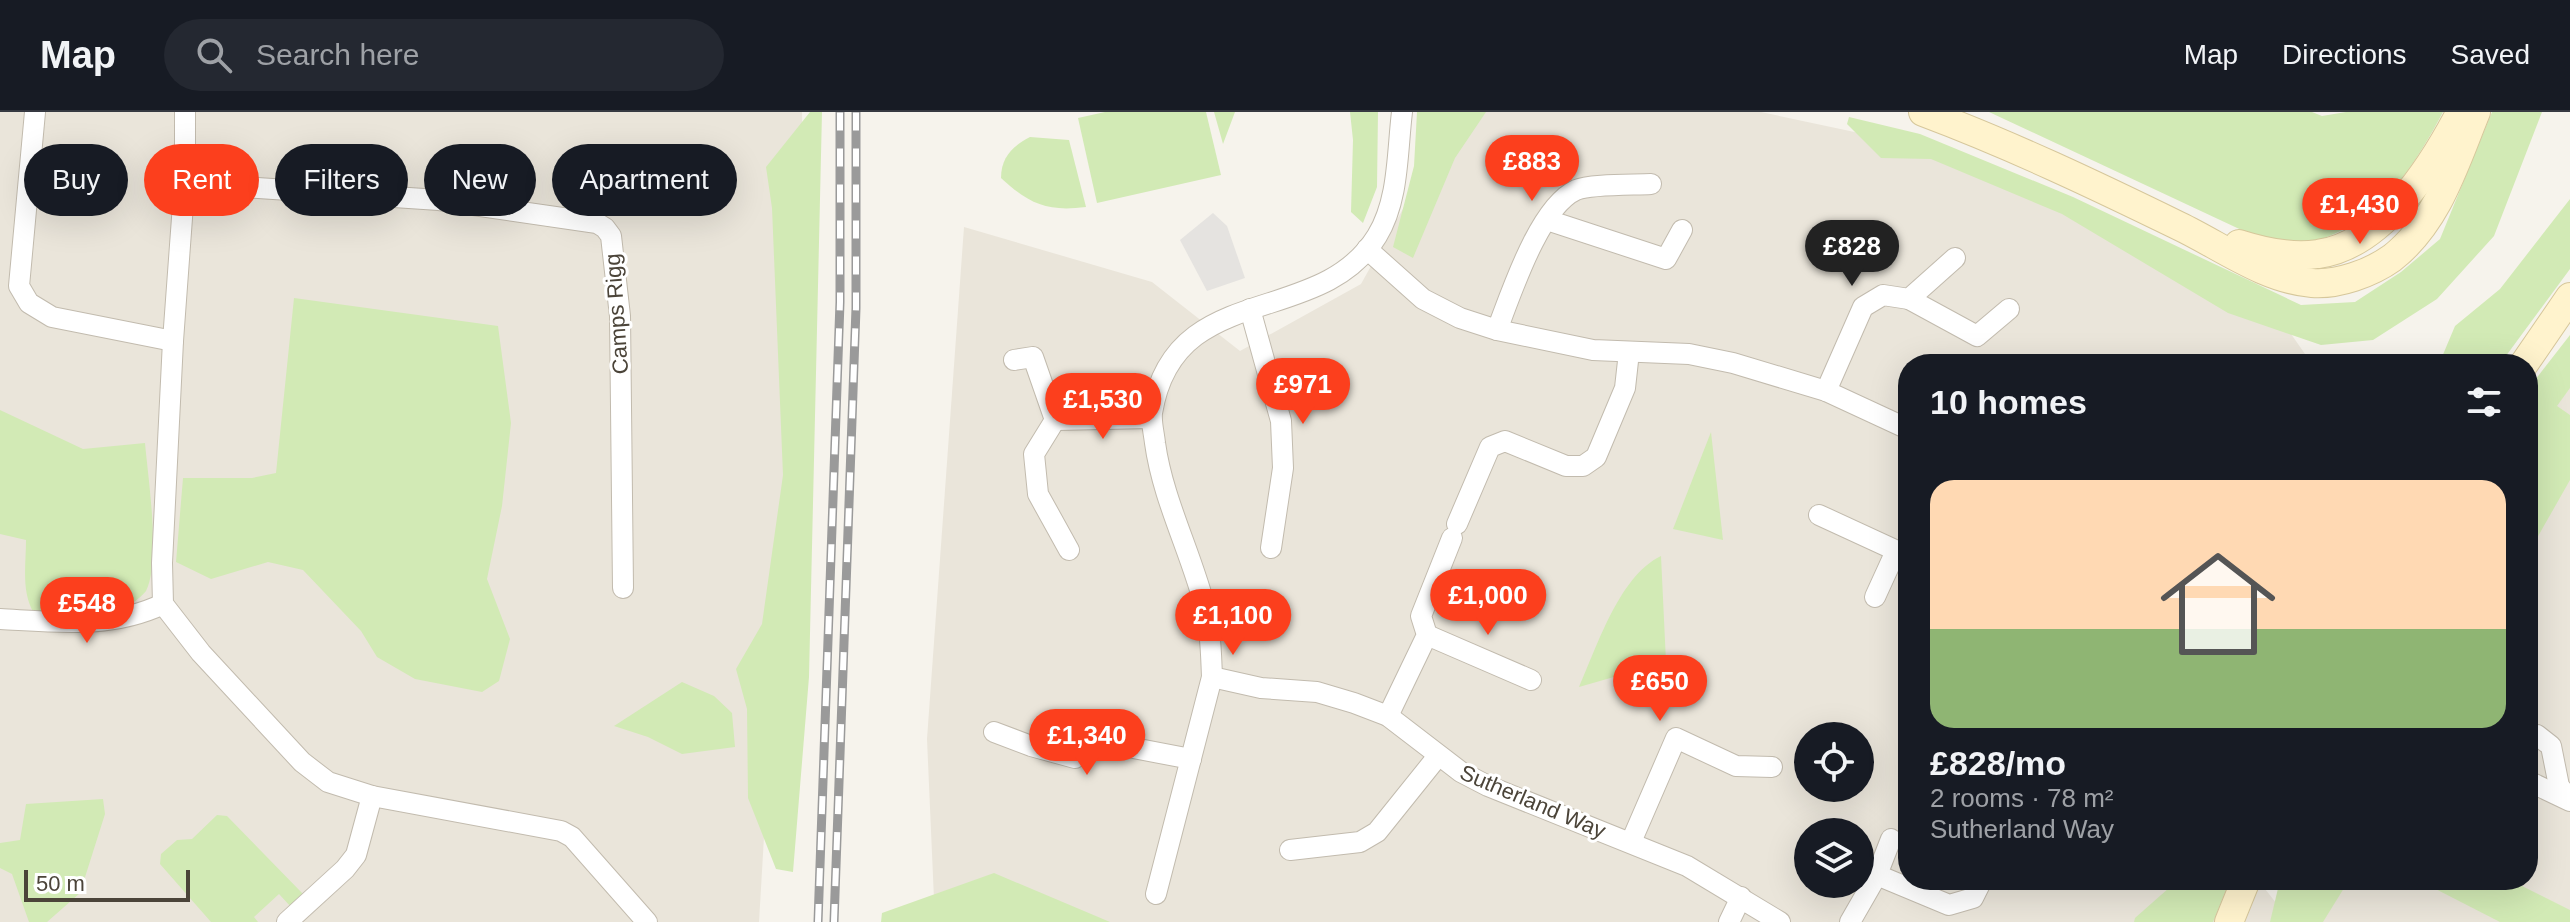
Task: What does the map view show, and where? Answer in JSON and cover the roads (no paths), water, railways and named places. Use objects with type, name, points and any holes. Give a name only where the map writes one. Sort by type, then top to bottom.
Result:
[{"type":"street","points":[[35,112],[19,286],[29,303],[52,317],[173,341]]},
{"type":"street","points":[[185,112],[185,144]]},
{"type":"street","points":[[1156,894],[1212,677],[1206,612],[1158,466],[1151,418],[1156,392],[1165,370],[1186,341],[1214,323],[1331,281],[1350,268],[1367,249],[1388,210],[1402,112]]},
{"type":"street","points":[[1923,112],[2084,180],[2245,261],[2278,275],[2313,283],[2367,272],[2391,258],[2419,232],[2445,186],[2476,112]]},
{"type":"street","points":[[2185,229],[2264,252],[2300,255],[2334,251],[2374,226],[2403,200],[2422,177],[2460,112]]},
{"type":"street","points":[[1497,330],[1529,249],[1561,199],[1578,189],[1651,184]]},
{"type":"street","name":"Camps Rigg","points":[[259,188],[439,200],[597,223],[605,228],[611,236],[620,316],[623,588]]},
{"type":"street","points":[[182,216],[173,341],[161,589],[163,604],[201,653],[302,762],[328,782],[372,796],[561,831],[572,837],[647,922]]},
{"type":"street","points":[[1547,220],[1666,259],[1682,230]]},
{"type":"street","points":[[1367,249],[1423,299],[1460,318],[1497,330],[1593,350],[1689,354],[1733,363],[1826,391],[1898,424]]},
{"type":"street","points":[[1909,299],[1955,258]]},
{"type":"street","points":[[1826,391],[1863,307],[1883,295],[1909,299],[1977,336],[2009,309]]},
{"type":"street","points":[[2531,354],[2570,297]]},
{"type":"street","points":[[1250,309],[1281,421],[1283,468],[1271,548]]},
{"type":"street","points":[[1388,716],[1427,635],[1421,616],[1490,447],[1505,441],[1566,466],[1583,466],[1596,457],[1625,388],[1629,352]]},
{"type":"street","points":[[1014,360],[1033,357],[1055,420]]},
{"type":"street","points":[[1055,420],[1151,418]]},
{"type":"street","points":[[1055,420],[1034,454],[1038,494],[1069,550]]},
{"type":"street","points":[[1819,515],[1898,551]]},
{"type":"street","points":[[1875,597],[1898,560]]},
{"type":"street","points":[[0,619],[90,623],[145,613],[163,604]]},
{"type":"street","points":[[1427,635],[1531,680]]},
{"type":"street","name":"Sutherland Way","points":[[1212,677],[1261,688],[1317,692],[1388,716],[1461,772],[1488,786],[1687,866],[1780,922]]},
{"type":"street","points":[[994,732],[1075,758],[1096,732],[1191,759]]},
{"type":"street","points":[[2538,736],[2551,746],[2559,786],[2570,800]]},
{"type":"street","name":"Sutherland Way","points":[[1631,842],[1676,738],[1736,766],[1772,767]]},
{"type":"street","name":"Sutherland Way","points":[[1290,850],[1360,842],[1377,832],[1438,756]]},
{"type":"street","points":[[2538,786],[2570,800]]},
{"type":"street","points":[[287,922],[356,855],[372,796]]},
{"type":"street","points":[[1850,922],[1877,875],[1891,839]]},
{"type":"street","points":[[1877,875],[1898,884]]},
{"type":"street","points":[[1913,890],[1949,905],[1973,898],[1977,890]]},
{"type":"street","points":[[2229,922],[2242,890]]},
{"type":"street","points":[[1729,922],[1741,897]]},
{"type":"railway","points":[[818,922],[840,302],[840,112]]},
{"type":"railway","points":[[834,922],[856,308],[856,112]]}]
